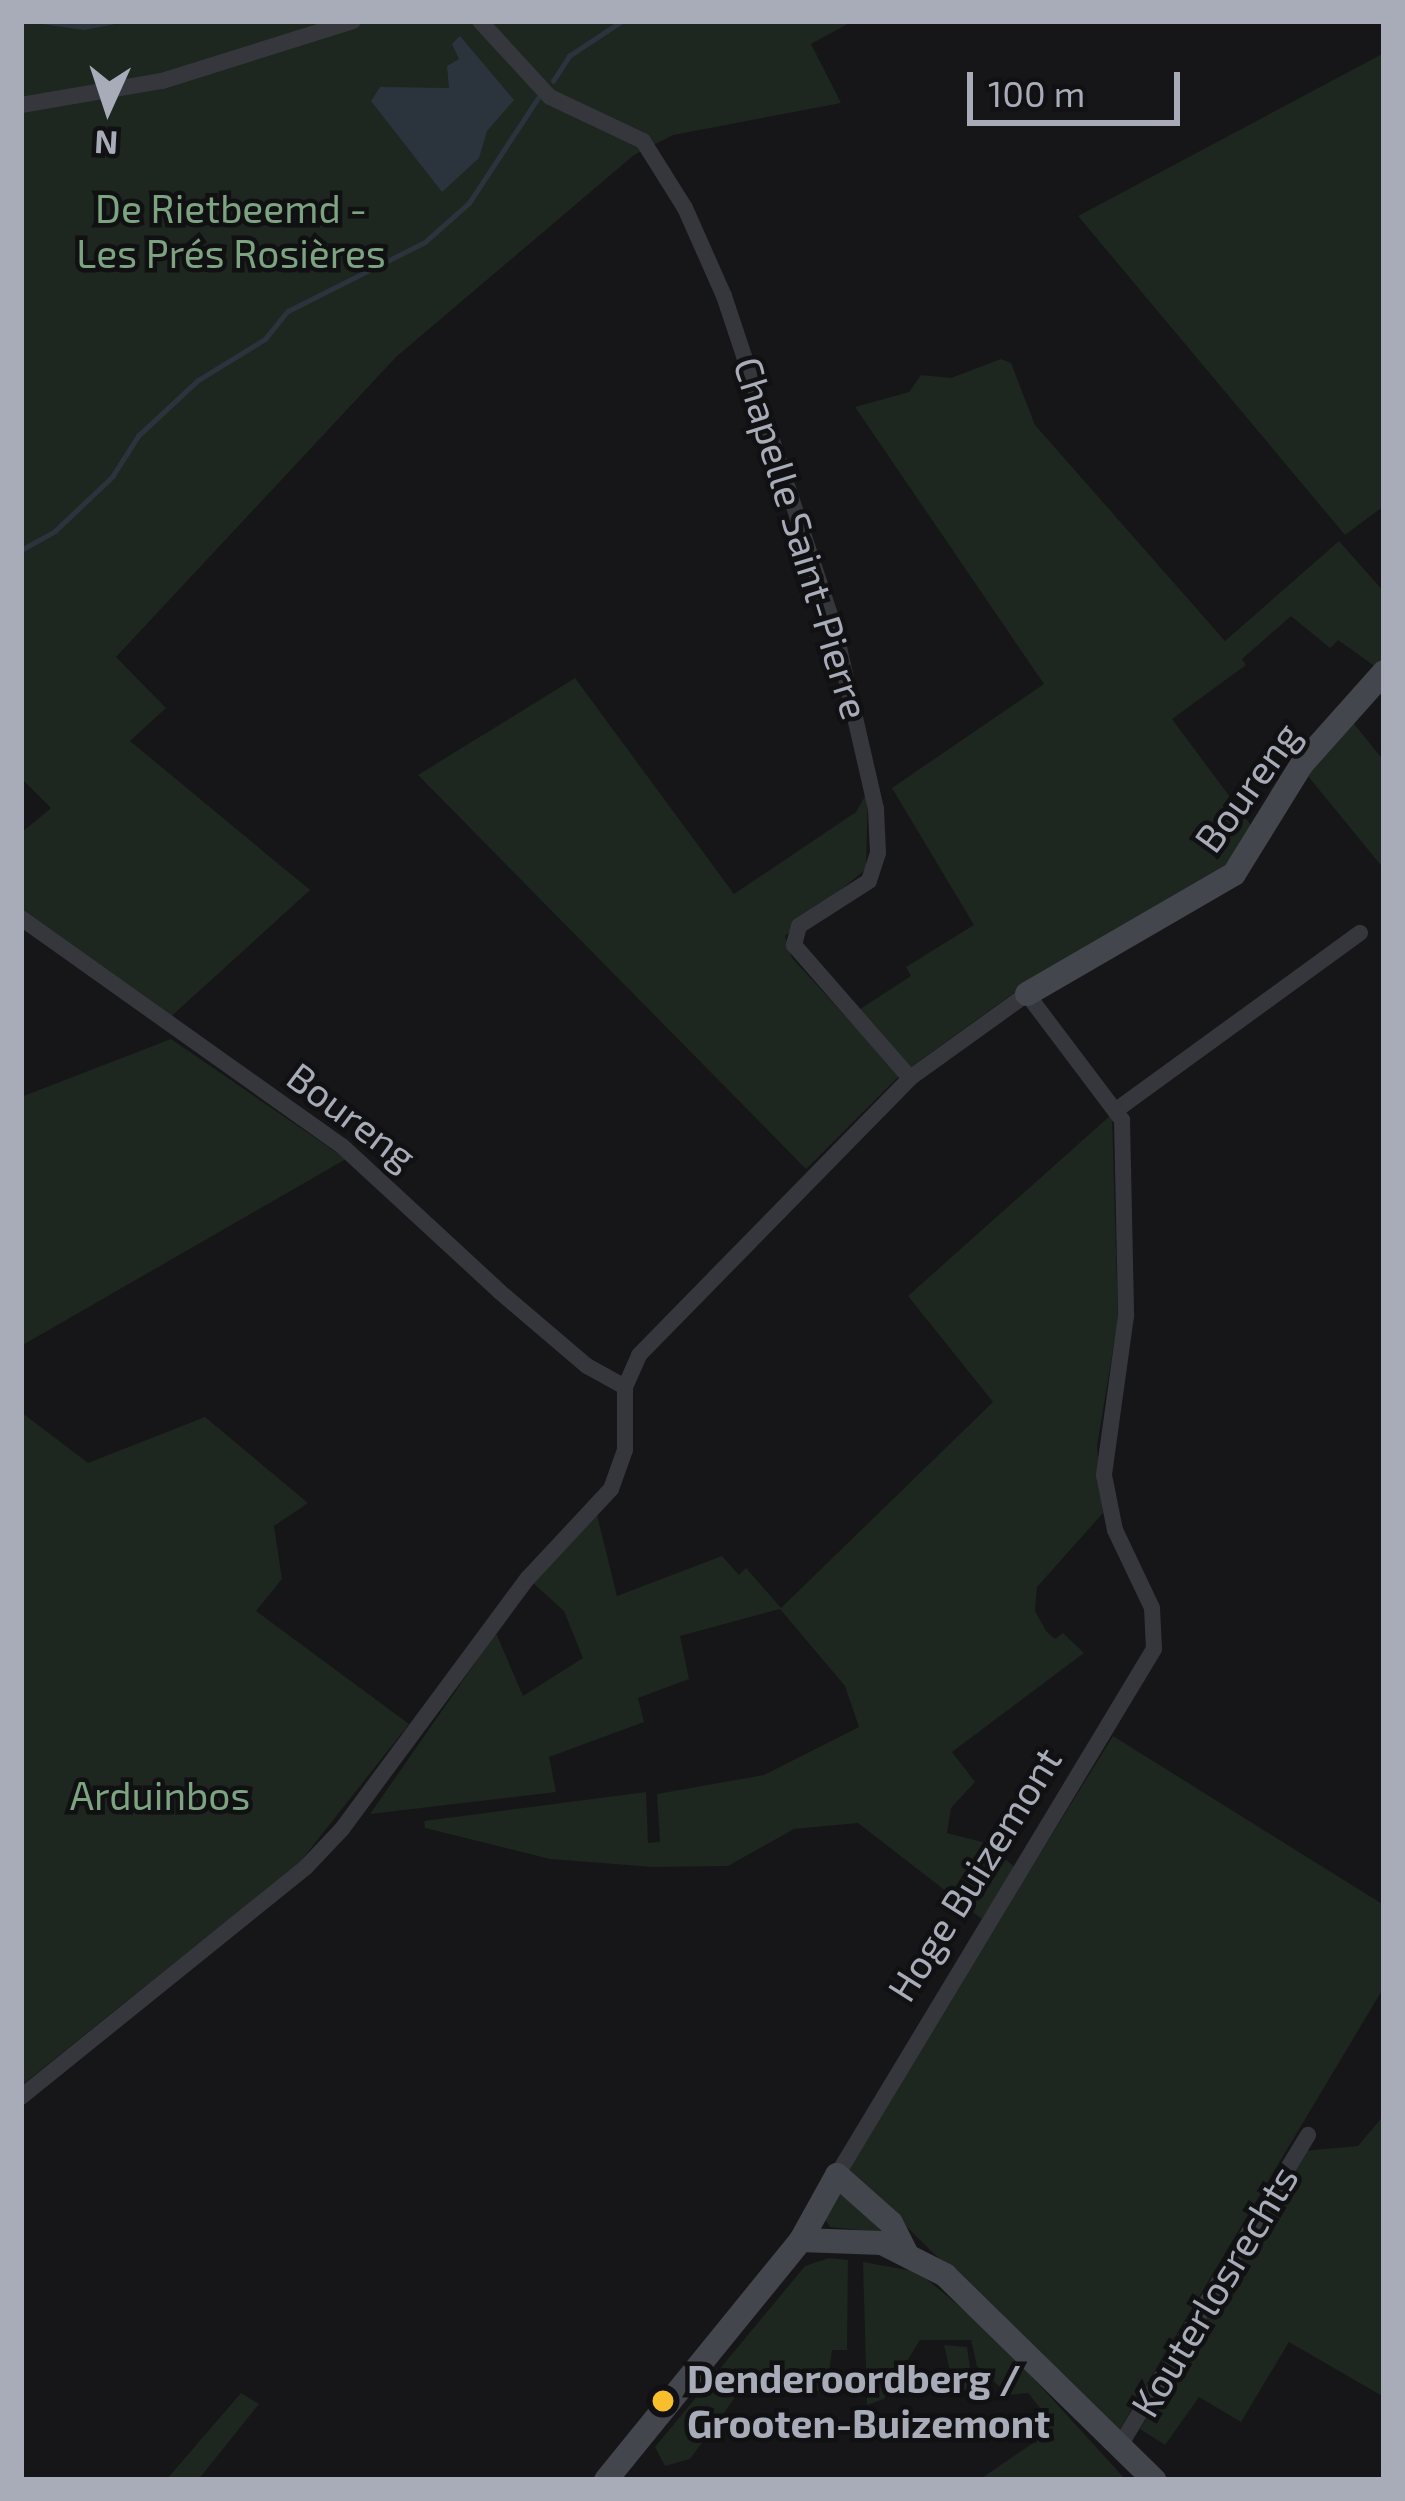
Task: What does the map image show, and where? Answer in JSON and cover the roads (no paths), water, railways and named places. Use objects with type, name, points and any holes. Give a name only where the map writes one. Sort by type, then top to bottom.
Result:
[{"type":"street","points":[[21,105],[162,82],[353,21]]},
{"type":"street","name":"Chapelle Saint-Pierre","points":[[479,21],[550,97],[643,141],[685,208],[724,296],[836,630],[876,809],[878,853],[868,881],[799,926],[794,945],[910,1078]]},
{"type":"street","name":"Boureng","points":[[21,918],[342,1146],[500,1292],[587,1366],[625,1387],[639,1354],[910,1078],[1027,994],[1234,874],[1302,764],[1384,672]]},
{"type":"street","points":[[1027,994],[1119,1108],[1360,933]]},
{"type":"street","name":"Hoge Buizemont","points":[[606,2480],[801,2240],[1148,1665],[1152,1608],[1115,1530],[1104,1475],[1126,1316],[1119,1108]]},
{"type":"street","points":[[21,2097],[306,1867],[343,1829],[528,1578],[611,1489],[626,1450],[625,1387]]},
{"type":"street","name":"Kouterlosrechts","points":[[1119,2447],[1308,2135]]},
{"type":"street","points":[[837,2174],[891,2223],[905,2251]]},
{"type":"street","points":[[801,2240],[905,2251],[944,2275],[1154,2480]]},
{"type":"waterway","points":[[553,81],[569,56],[622,21]]},
{"type":"waterway","points":[[21,550],[55,531],[112,477],[138,436],[197,381],[265,339],[288,311],[425,242],[469,203],[538,98]]},
{"type":"place","name":"Denderoordberg / Grooten-Buizemont","points":[[663,2401]]},
{"type":"park label","name":"De Rietbeemd - Les Prés Rosières","points":[[231,232]]},
{"type":"park label","name":"Arduinbos","points":[[160,1795]]}]
